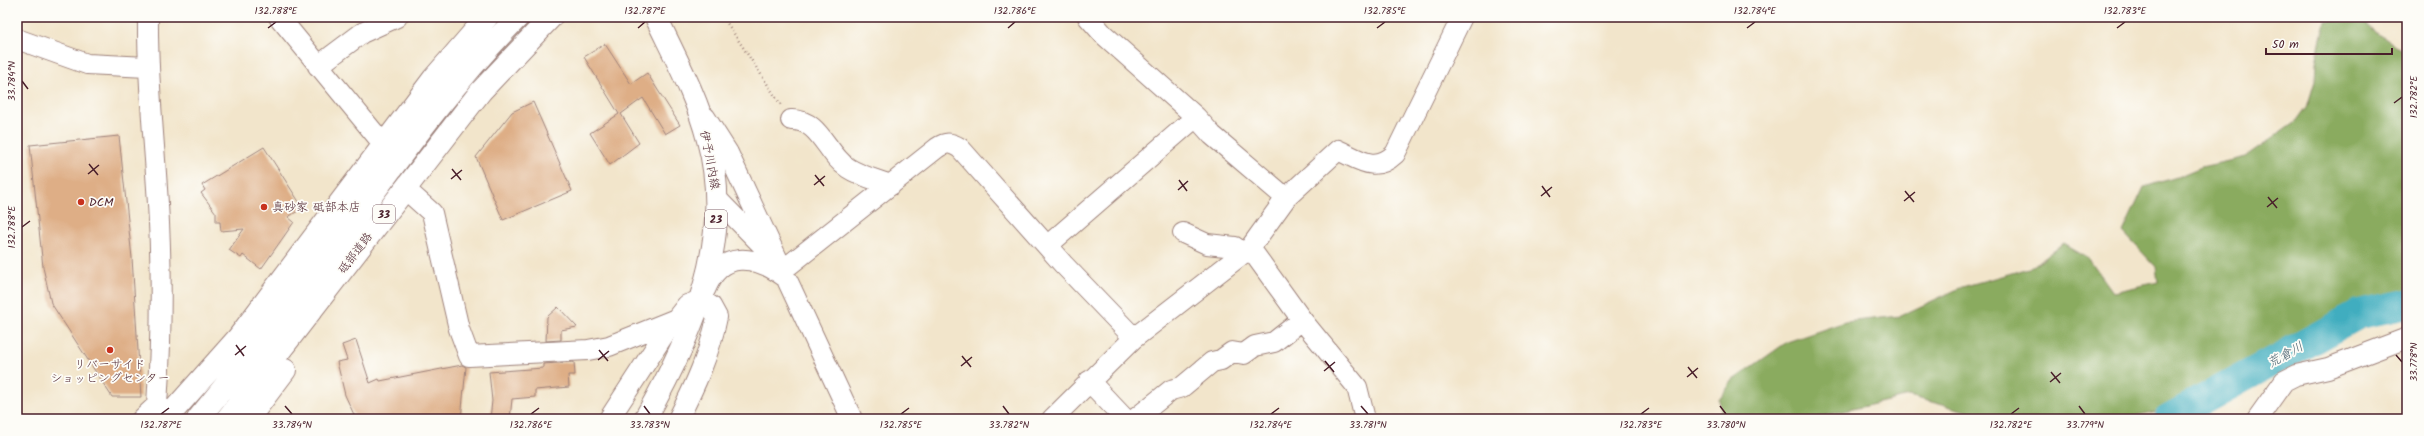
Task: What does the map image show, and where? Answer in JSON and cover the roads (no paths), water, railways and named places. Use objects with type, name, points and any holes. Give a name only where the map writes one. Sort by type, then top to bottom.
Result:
[{"type":"main road","points":[[166,415],[238,338],[434,78],[487,17]]},
{"type":"main road","name":"砥部道路","points":[[198,419],[335,245],[429,118],[495,39],[518,17]]},
{"type":"main road","name":"砥部道路","points":[[227,419],[481,91],[551,17]]},
{"type":"main road","name":"33","points":[[248,419],[448,148],[489,99],[566,17]]},
{"type":"main road","name":"伊予川内線","points":[[645,419],[677,361],[703,295],[712,251],[717,199],[708,140],[696,104],[656,17]]},
{"type":"street","points":[[142,419],[166,415],[159,368],[159,223],[147,67],[148,17]]},
{"type":"street","points":[[279,17],[384,145]]},
{"type":"street","points":[[318,66],[362,33],[397,17]]},
{"type":"street","points":[[1088,17],[1103,34],[1196,117],[1212,135],[1286,198]]},
{"type":"street","points":[[1052,419],[1134,338],[1246,251],[1286,198],[1338,150],[1378,166],[1386,163],[1395,154],[1462,17]]},
{"type":"street","points":[[17,39],[86,64],[147,67]]},
{"type":"street","points":[[696,104],[728,153],[852,419]]},
{"type":"street","points":[[1047,246],[1196,117]]},
{"type":"street","points":[[792,120],[801,120],[808,124],[820,135],[839,161],[848,169],[891,185]]},
{"type":"street","points":[[782,269],[937,148],[944,143],[951,143],[960,148],[1047,246],[1134,338]]},
{"type":"street","points":[[413,196],[432,213],[459,329],[469,356],[588,350],[609,346],[676,320]]},
{"type":"street","points":[[717,199],[782,269]]},
{"type":"street","points":[[1183,234],[1207,244],[1235,247],[1246,251],[1357,388],[1365,419]]},
{"type":"street","points":[[608,419],[665,332],[687,305],[703,295],[711,277],[722,267],[742,260],[763,262],[782,269]]},
{"type":"street","points":[[678,419],[696,382],[713,339],[717,317],[703,295]]},
{"type":"street","points":[[1135,419],[1171,390],[1182,387],[1212,362],[1221,360],[1232,352],[1244,354],[1255,346],[1274,342],[1302,320]]},
{"type":"street","points":[[2257,419],[2284,381],[2296,375],[2328,368],[2407,338]]},
{"type":"street","points":[[1089,381],[1125,419]]},
{"type":"waterway","name":"荒倉川","points":[[2168,419],[2359,314],[2407,304]]},
{"type":"place","name":"DCM","points":[[81,202]]},
{"type":"place","name":"真砂家 砥部本店","points":[[264,207]]},
{"type":"place","name":"リバーサイド ショッピングセンター","points":[[110,350]]}]
